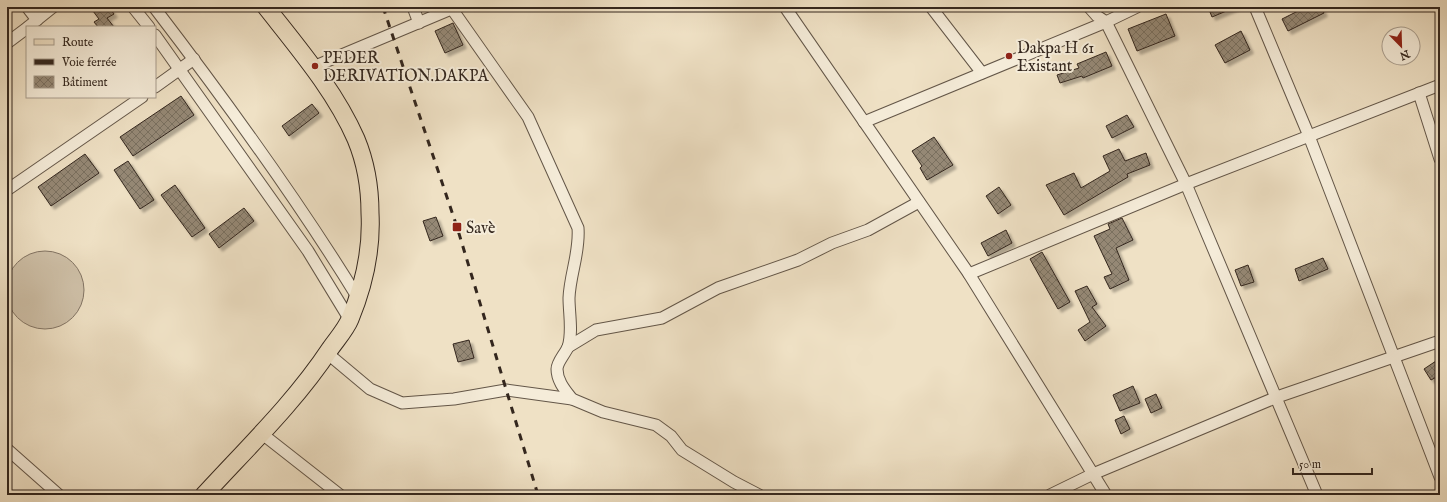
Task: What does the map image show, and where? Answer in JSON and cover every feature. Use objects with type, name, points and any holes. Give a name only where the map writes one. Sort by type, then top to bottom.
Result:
[{"type":"main road","points":[[204,495],[317,370],[350,320],[365,277],[369,252],[371,224],[367,176],[356,140],[348,122],[313,67],[266,7]]},
{"type":"street","points":[[27,7],[37,20]]},
{"type":"street","points":[[29,26],[53,7]]},
{"type":"street","points":[[133,7],[148,26]]},
{"type":"street","points":[[154,7],[194,59],[309,220],[358,298]]},
{"type":"street","points":[[413,7],[419,23]]},
{"type":"street","points":[[785,7],[968,274],[1106,495]]},
{"type":"street","points":[[931,7],[982,74]]},
{"type":"street","points":[[1089,7],[1097,16],[1106,22],[1186,184],[1317,495]]},
{"type":"street","points":[[864,122],[1106,22],[1137,7]]},
{"type":"street","points":[[1255,7],[1309,136],[1440,477]]},
{"type":"street","points":[[313,67],[419,23],[437,12],[454,8],[528,117],[578,228],[579,239],[569,298],[571,322],[568,347],[557,367],[558,376],[562,386],[572,399]]},
{"type":"street","points":[[7,43],[26,29]]},
{"type":"street","points":[[156,36],[181,69],[308,251],[350,320]]},
{"type":"street","points":[[156,87],[194,59]]},
{"type":"street","points":[[968,274],[1186,184],[1440,84]]},
{"type":"street","points":[[1419,93],[1440,159]]},
{"type":"street","points":[[7,190],[141,98]]},
{"type":"street","points":[[568,347],[596,330],[662,318],[718,288],[798,260],[832,243],[868,230],[919,202]]},
{"type":"street","points":[[1050,495],[1093,474],[1277,397],[1440,340]]},
{"type":"street","points":[[327,354],[370,389],[402,403],[454,399],[506,390],[572,399],[604,412],[656,425],[671,436],[682,450],[734,482],[759,495]]},
{"type":"street","points":[[261,433],[340,495]]},
{"type":"street","points":[[7,449],[59,495]]},
{"type":"shaded area","points":[[37,251],[53,251],[67,257],[78,268],[84,282],[84,298],[78,312],[67,323],[53,329],[37,329],[23,323],[12,312],[6,298],[6,282],[12,268],[23,257]]},
{"type":"building","points":[[90,7],[109,7],[114,14],[107,18],[113,26],[97,26],[94,22],[99,19]]},
{"type":"building","points":[[1208,7],[1236,7],[1212,17]]},
{"type":"building","points":[[1306,7],[1321,7],[1324,13],[1288,31],[1282,19]]},
{"type":"building","points":[[1166,14],[1175,36],[1137,51],[1128,29]]},
{"type":"building","points":[[453,23],[463,45],[445,53],[435,31]]},
{"type":"building","points":[[1241,31],[1250,50],[1225,63],[1215,45]]},
{"type":"building","points":[[1106,52],[1112,66],[1083,78],[1082,76],[1060,83],[1057,75],[1079,68],[1077,64]]},
{"type":"building","points":[[181,96],[194,115],[133,156],[120,137]]},
{"type":"building","points":[[312,104],[319,113],[289,136],[282,126]]},
{"type":"building","points":[[1127,115],[1134,127],[1112,138],[1106,126]]},
{"type":"building","points":[[934,137],[953,165],[927,180],[920,168],[922,166],[912,151]]},
{"type":"building","points":[[1119,149],[1125,161],[1146,153],[1150,165],[1127,174],[1128,177],[1064,215],[1046,185],[1074,173],[1081,188],[1110,171],[1103,156]]},
{"type":"building","points":[[85,154],[99,173],[51,206],[38,187]]},
{"type":"building","points":[[128,161],[154,200],[140,209],[114,170]]},
{"type":"building","points":[[175,185],[205,228],[192,237],[161,195]]},
{"type":"building","points":[[999,187],[1011,205],[998,214],[986,196]]},
{"type":"building","points":[[244,208],[254,221],[219,248],[209,234]]},
{"type":"building","points":[[436,217],[443,236],[430,241],[423,221]]},
{"type":"building","points":[[1122,218],[1133,240],[1116,248],[1129,280],[1110,289],[1104,277],[1112,274],[1094,236],[1110,229],[1108,224]]},
{"type":"building","points":[[1006,230],[1012,243],[988,256],[981,243]]},
{"type":"building","points":[[1042,252],[1070,302],[1058,309],[1030,259]]},
{"type":"building","points":[[1323,258],[1328,269],[1299,281],[1295,269]]},
{"type":"building","points":[[1248,265],[1254,282],[1241,286],[1235,270]]},
{"type":"building","points":[[1087,286],[1097,304],[1092,307],[1106,326],[1085,341],[1078,330],[1090,322],[1075,291]]},
{"type":"building","points":[[469,340],[474,358],[458,362],[453,344]]},
{"type":"building","points":[[1436,361],[1440,368],[1440,375],[1431,380],[1424,369]]},
{"type":"building","points":[[1133,386],[1140,403],[1120,411],[1113,395]]},
{"type":"building","points":[[1156,394],[1162,408],[1151,413],[1145,399]]},
{"type":"building","points":[[1124,416],[1130,429],[1121,434],[1115,420]]},
{"type":"railway","points":[[383,7],[457,227],[538,495]]},
{"type":"place","name":"Dakpa H 61 Existant","points":[[1009,56]]},
{"type":"place","name":"PEDER DERIVATION.DAKPA","points":[[315,66]]},
{"type":"place","name":"Savè","points":[[457,227]]}]
